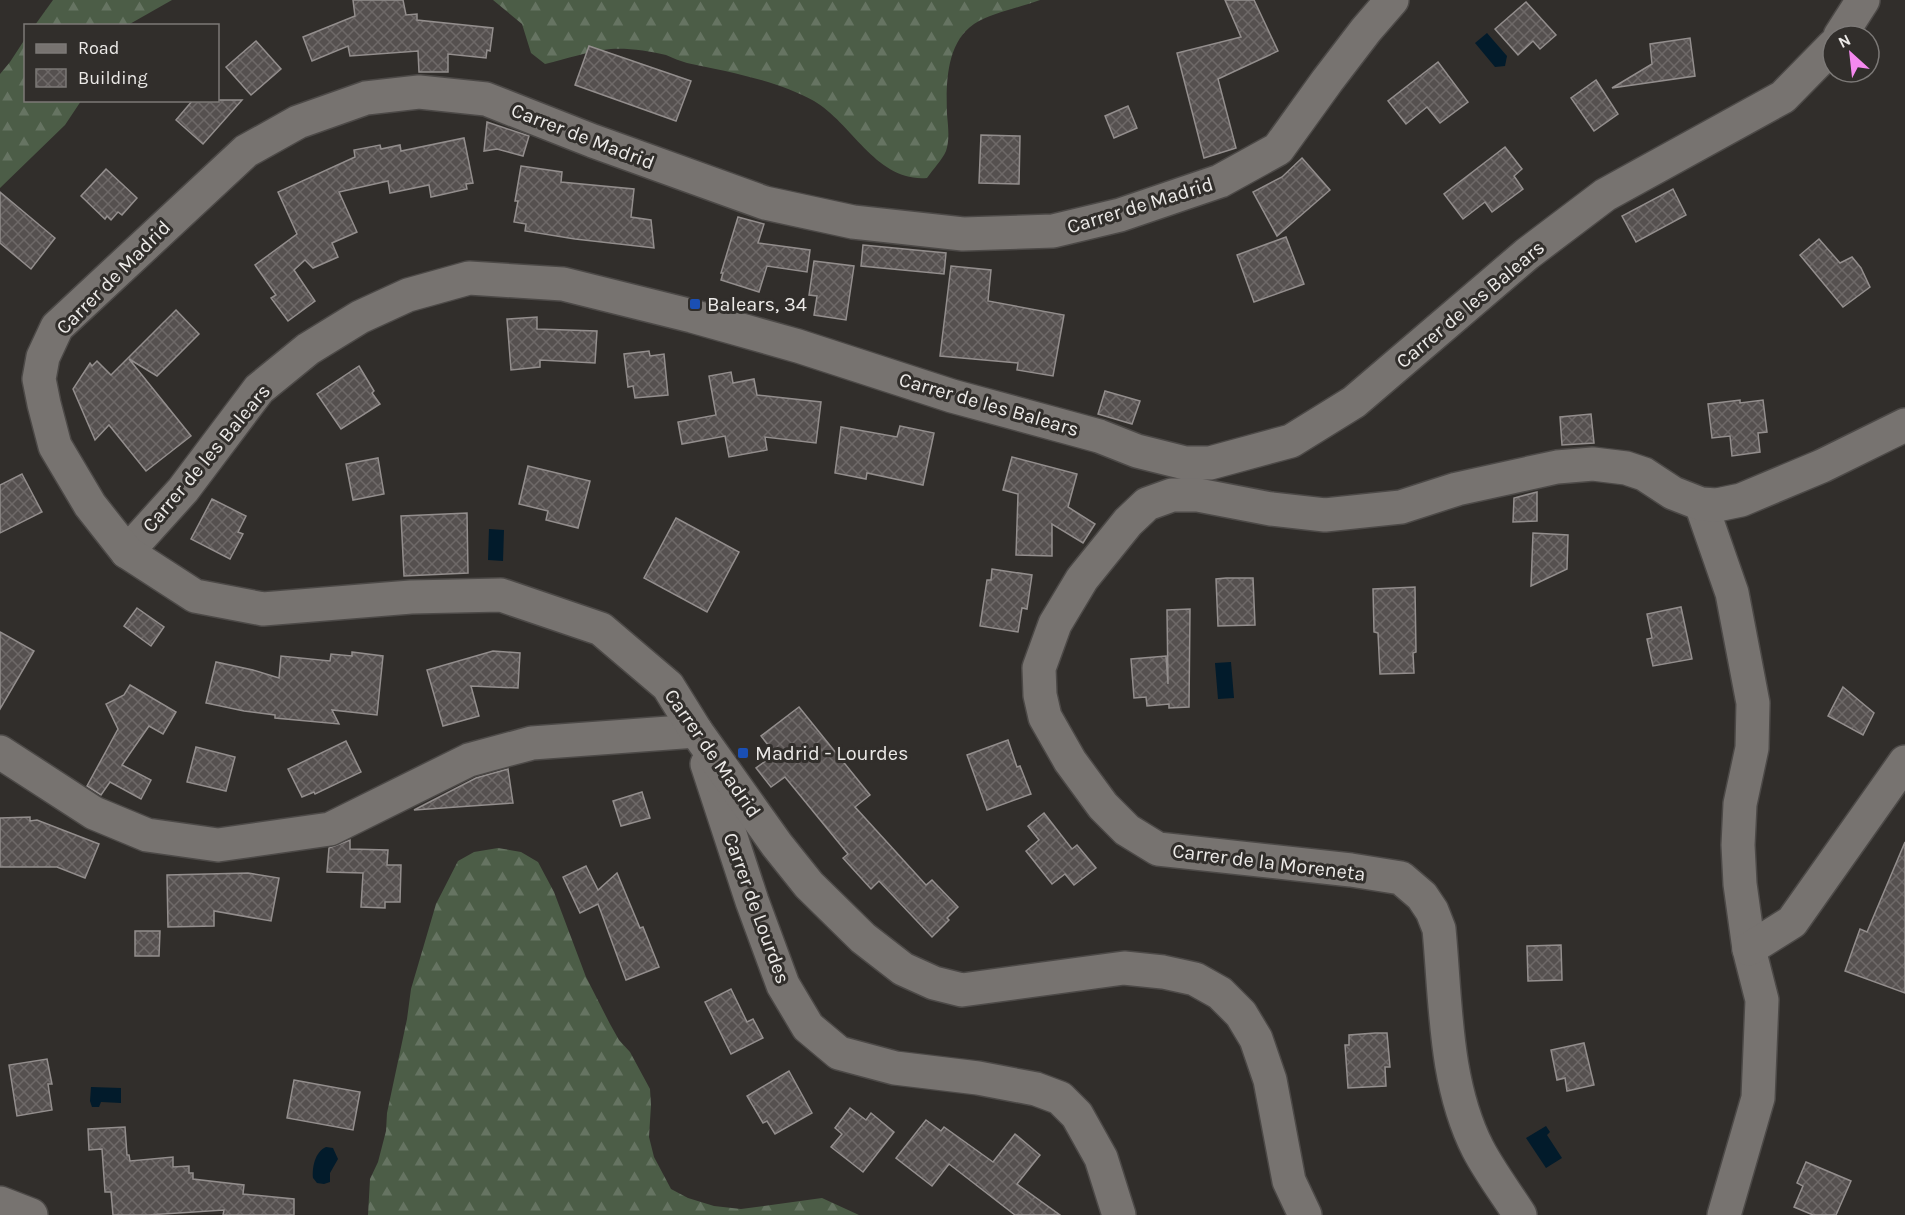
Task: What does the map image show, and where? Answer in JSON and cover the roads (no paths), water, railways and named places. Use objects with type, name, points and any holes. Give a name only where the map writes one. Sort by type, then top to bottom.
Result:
[{"type":"street","name":"Carrer de Madrid","points":[[1305,1215],[1289,1180],[1270,1080],[1256,1040],[1241,1014],[1220,993],[1195,979],[1163,972],[1124,968],[962,990],[934,983],[903,969],[863,938],[809,885],[777,845],[696,731],[668,686],[601,628],[501,595],[411,597],[263,609],[195,596],[127,552],[90,505],[56,446],[39,379],[43,357],[57,327],[246,151],[298,122],[366,98],[419,92],[486,99],[593,141],[765,203],[853,222],[963,234],[1053,231],[1120,215],[1220,181],[1278,149],[1346,55],[1392,0]]},
{"type":"street","points":[[1848,24],[1863,0]]},
{"type":"street","name":"Carrer de les Balears","points":[[127,552],[183,490],[259,389],[308,349],[360,317],[408,295],[469,278],[563,284],[692,316],[798,346],[952,396],[1099,436],[1137,450],[1185,463],[1210,463],[1291,441],[1345,408],[1527,254],[1605,195],[1783,97],[1821,58]]},
{"type":"street","name":"Carrer de la Moreneta","points":[[1520,1215],[1478,1149],[1461,1105],[1450,1056],[1439,929],[1432,911],[1422,896],[1401,878],[1351,870],[1158,849],[1127,830],[1103,806],[1070,761],[1045,717],[1040,695],[1039,668],[1055,624],[1082,579],[1128,522],[1147,504],[1172,495],[1198,495],[1271,509],[1325,515],[1401,507],[1458,489],[1557,466],[1593,464],[1626,468],[1644,474],[1672,493],[1701,504],[1717,505],[1741,500],[1822,466],[1905,425]]},
{"type":"street","points":[[1172,495],[1173,460]]},
{"type":"street","points":[[1701,504],[1732,593],[1753,703],[1752,748],[1740,804],[1738,845],[1740,884],[1749,949],[1762,1000],[1758,1098],[1724,1215]]},
{"type":"street","points":[[0,752],[94,813],[147,835],[218,845],[330,828],[469,760],[532,743],[696,731]]},
{"type":"street","name":"Carrer de Lourdes","points":[[696,731],[752,901],[783,985],[808,1026],[839,1053],[895,1068],[978,1078],[1036,1089],[1060,1098],[1077,1115],[1101,1158],[1119,1215]]},
{"type":"street","points":[[1749,949],[1792,922],[1905,762]]},
{"type":"street","points":[[0,1203],[31,1215]]},
{"type":"water","points":[[1487,33],[1507,56],[1505,66],[1495,67],[1475,43]]},
{"type":"water","points":[[489,529],[504,530],[503,561],[488,560]]},
{"type":"water","points":[[1231,662],[1234,698],[1218,699],[1215,663]]},
{"type":"water","points":[[91,1087],[121,1088],[121,1103],[101,1102],[99,1107],[92,1107]]},
{"type":"water","points":[[1546,1126],[1550,1132],[1547,1135],[1562,1158],[1546,1168],[1526,1138]]},
{"type":"water","points":[[326,1147],[333,1148],[338,1159],[330,1173],[330,1182],[317,1183],[313,1178],[314,1165],[319,1152]]},
{"type":"place","name":"Balears, 34","points":[[695,304]]},
{"type":"place","name":"Madrid - Lourdes","points":[[743,753]]}]
